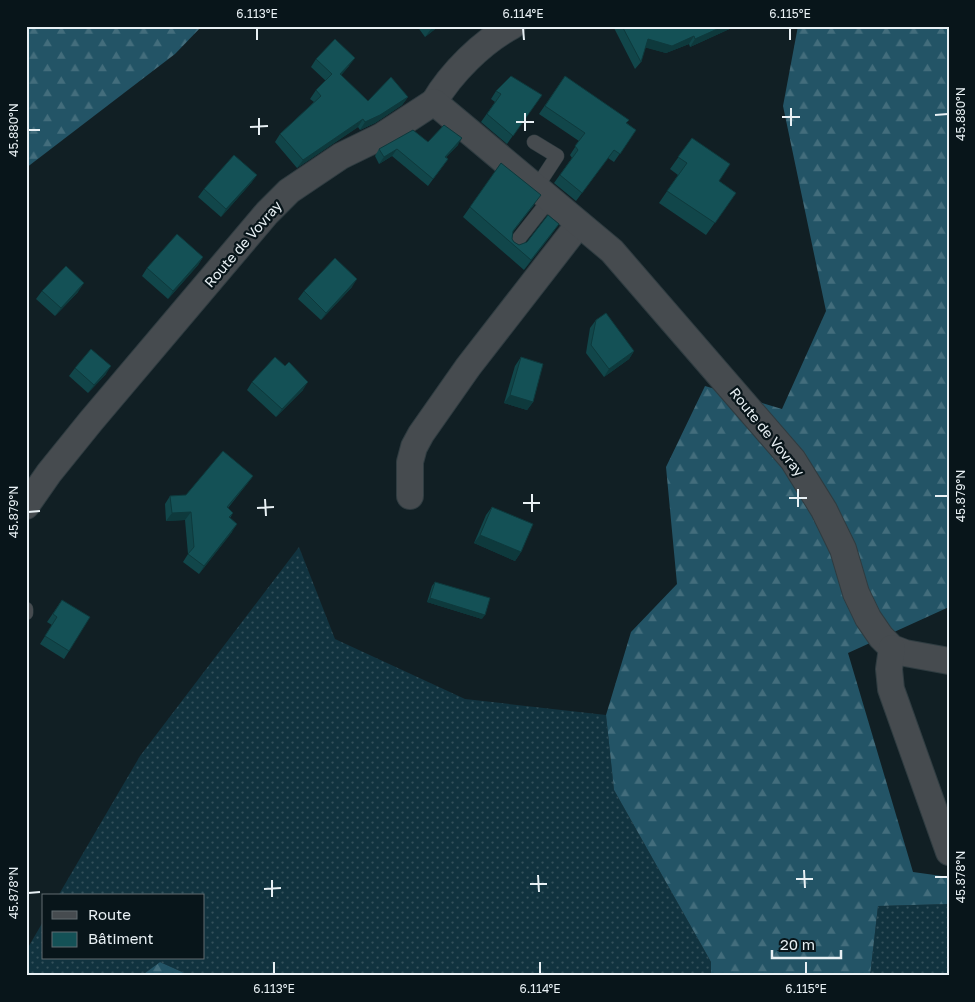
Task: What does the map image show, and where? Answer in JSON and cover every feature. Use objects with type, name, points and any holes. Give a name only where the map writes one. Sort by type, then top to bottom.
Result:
[{"type":"street","points":[[434,102],[444,85],[481,48],[512,26]]},
{"type":"street","name":"Route de Vovray","points":[[26,506],[49,473],[91,421],[267,213],[289,192],[341,156],[382,136],[434,102],[612,251],[793,460],[824,510],[843,549],[856,593],[868,618],[892,648]]},
{"type":"street","points":[[410,496],[410,462],[414,447],[421,434],[468,367],[579,224]]},
{"type":"street","points":[[949,661],[904,653],[892,648],[889,669],[891,689],[949,852]]},
{"type":"lane","points":[[513,246],[543,193],[557,156],[534,142]]},
{"type":"lane","points":[[26,609],[26,614]]},
{"type":"shaded area","points":[[299,547],[335,639],[465,699],[606,715],[614,790],[711,962],[711,976],[191,976],[160,962],[141,976],[26,976],[26,951],[42,923],[42,960],[205,960],[205,894],[59,894],[140,756]]},
{"type":"shaded area","points":[[949,904],[949,976],[870,976],[878,906]]},
{"type":"green space","points":[[26,26],[202,26],[175,54],[26,168]]},
{"type":"green space","points":[[798,26],[949,26],[949,607],[848,653],[913,872],[949,877],[949,904],[878,906],[870,976],[711,976],[711,962],[614,790],[606,715],[631,632],[677,584],[666,467],[705,386],[782,409],[826,311],[783,106]]},
{"type":"green space","points":[[160,962],[191,976],[141,976]]},
{"type":"building","points":[[622,26],[724,26],[695,39],[694,36],[672,46],[648,39],[641,62]]},
{"type":"building","points":[[335,39],[355,58],[340,74],[368,101],[391,77],[408,97],[380,115],[365,122],[363,119],[303,160],[280,134],[321,96],[316,90],[332,74],[316,59]]},
{"type":"building","points":[[511,76],[542,95],[513,136],[487,114],[501,94],[496,91]]},
{"type":"building","points":[[565,76],[629,120],[626,123],[636,130],[620,154],[614,150],[582,193],[560,175],[578,150],[575,146],[585,133],[545,106]]},
{"type":"building","points":[[444,125],[462,138],[445,157],[448,159],[433,179],[397,149],[384,157],[379,149],[413,130],[428,142]]},
{"type":"building","points":[[692,138],[730,164],[719,181],[736,193],[715,223],[667,191],[687,163],[678,157]]},
{"type":"building","points":[[234,155],[257,175],[226,209],[204,189]]},
{"type":"building","points":[[501,163],[541,195],[513,231],[512,239],[514,242],[519,245],[527,242],[548,215],[559,224],[531,260],[470,207]]},
{"type":"building","points":[[177,234],[203,257],[173,291],[147,268]]},
{"type":"building","points":[[335,258],[357,279],[326,313],[304,291]]},
{"type":"building","points":[[66,266],[84,283],[61,308],[42,291]]},
{"type":"building","points":[[606,313],[634,351],[609,369],[591,345],[596,320]]},
{"type":"building","points":[[91,349],[111,366],[94,385],[75,368]]},
{"type":"building","points":[[275,357],[285,366],[289,362],[308,382],[282,409],[252,382]]},
{"type":"building","points":[[521,357],[543,364],[533,402],[510,395]]},
{"type":"building","points":[[223,451],[253,476],[227,507],[233,513],[229,517],[237,524],[204,566],[188,554],[194,547],[191,512],[172,513],[170,496],[186,495]]},
{"type":"building","points":[[492,507],[533,524],[521,552],[480,535]]},
{"type":"building","points":[[435,582],[490,598],[485,615],[430,598]]},
{"type":"building","points":[[62,600],[90,617],[69,651],[45,636],[57,617],[53,614]]}]
